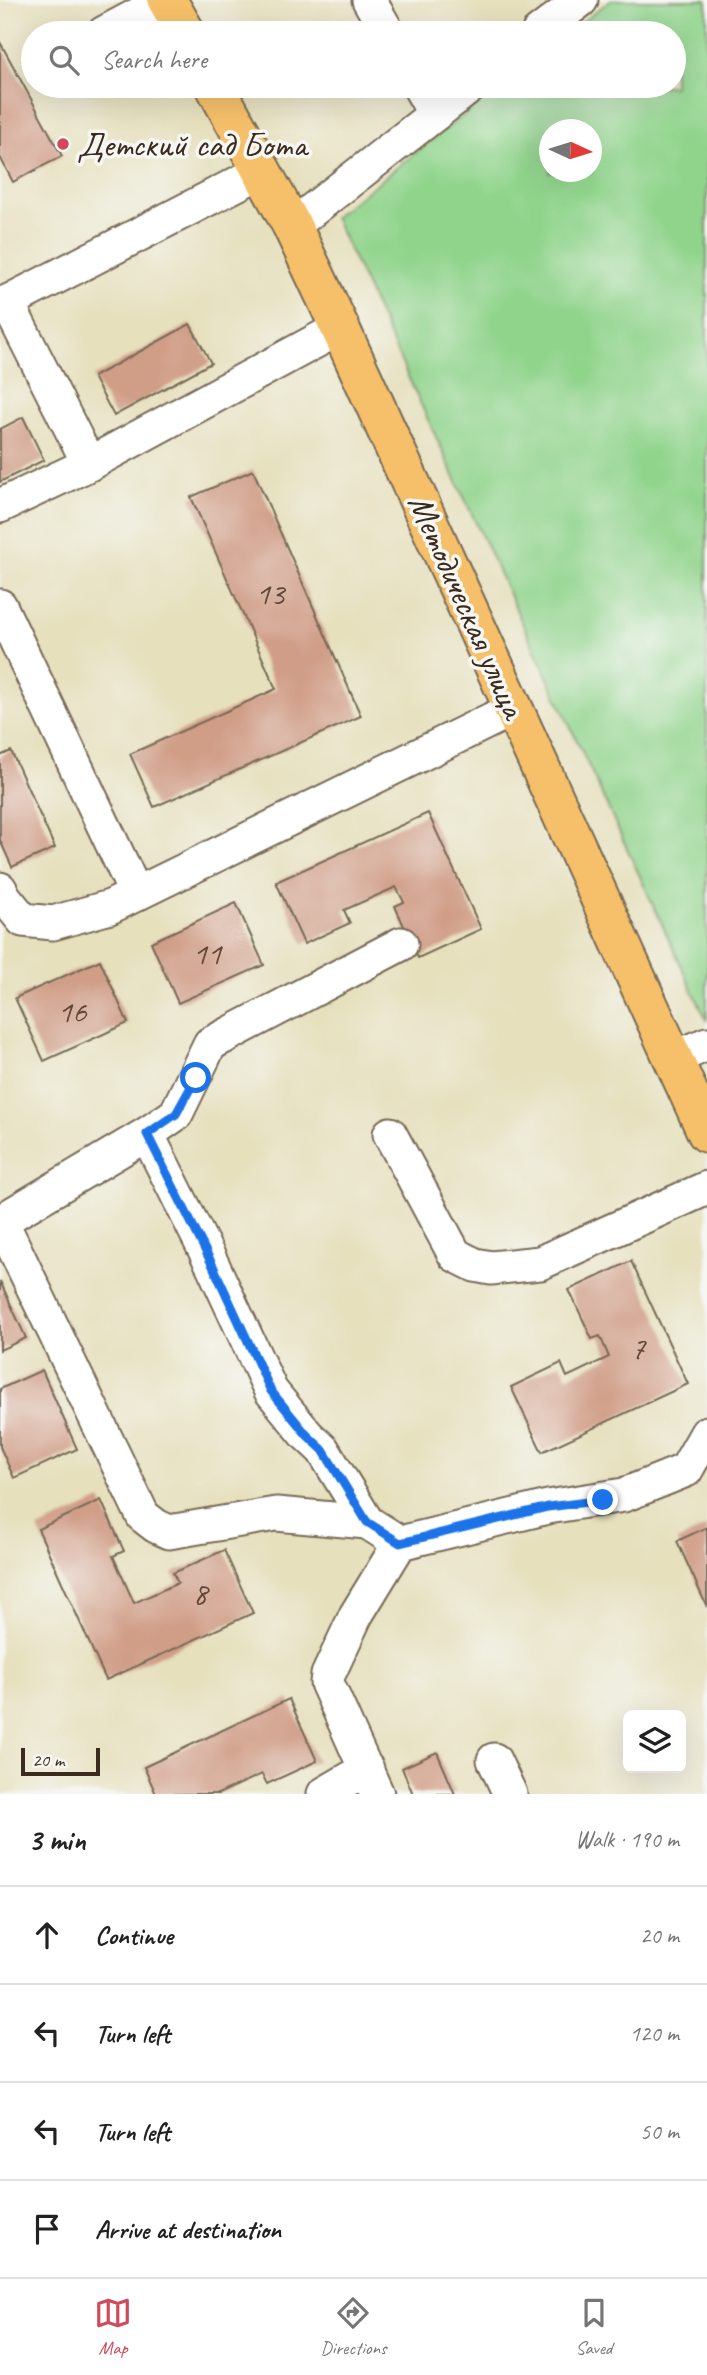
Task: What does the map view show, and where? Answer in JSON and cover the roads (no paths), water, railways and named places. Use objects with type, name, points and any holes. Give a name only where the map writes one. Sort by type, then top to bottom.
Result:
[{"type":"main road","points":[[167,0],[179,21]]},
{"type":"main road","name":"Методическая улица","points":[[222,98],[292,226],[340,328],[707,1133]]},
{"type":"street","points":[[127,21],[167,0]]},
{"type":"street","points":[[369,0],[381,21]]},
{"type":"street","points":[[554,21],[581,0]]},
{"type":"street","points":[[426,98],[435,114]]},
{"type":"street","points":[[292,226],[456,98]]},
{"type":"street","points":[[89,464],[3,304],[262,171]]},
{"type":"street","points":[[0,506],[89,464],[340,328]]},
{"type":"street","points":[[0,606],[136,894]]},
{"type":"street","points":[[0,889],[23,920],[53,923],[110,907],[513,709]]},
{"type":"street","points":[[367,1522],[264,1515],[169,1532],[143,1516],[6,1231],[6,1222],[11,1215],[176,1114],[210,1044],[401,944]]},
{"type":"street","points":[[672,1059],[707,1044]]},
{"type":"street","points":[[147,1134],[271,1391],[323,1450],[367,1522],[400,1543]]},
{"type":"street","points":[[390,1134],[455,1255],[475,1265],[491,1268],[540,1262],[707,1188]]},
{"type":"street","points":[[324,1794],[372,1781],[327,1683],[328,1675],[356,1615],[400,1543],[548,1507],[624,1495],[686,1470],[692,1464],[707,1433]]},
{"type":"street","points":[[494,1760],[510,1794]]},
{"type":"place","name":"Детский сад Бота","points":[[63,144]]}]
